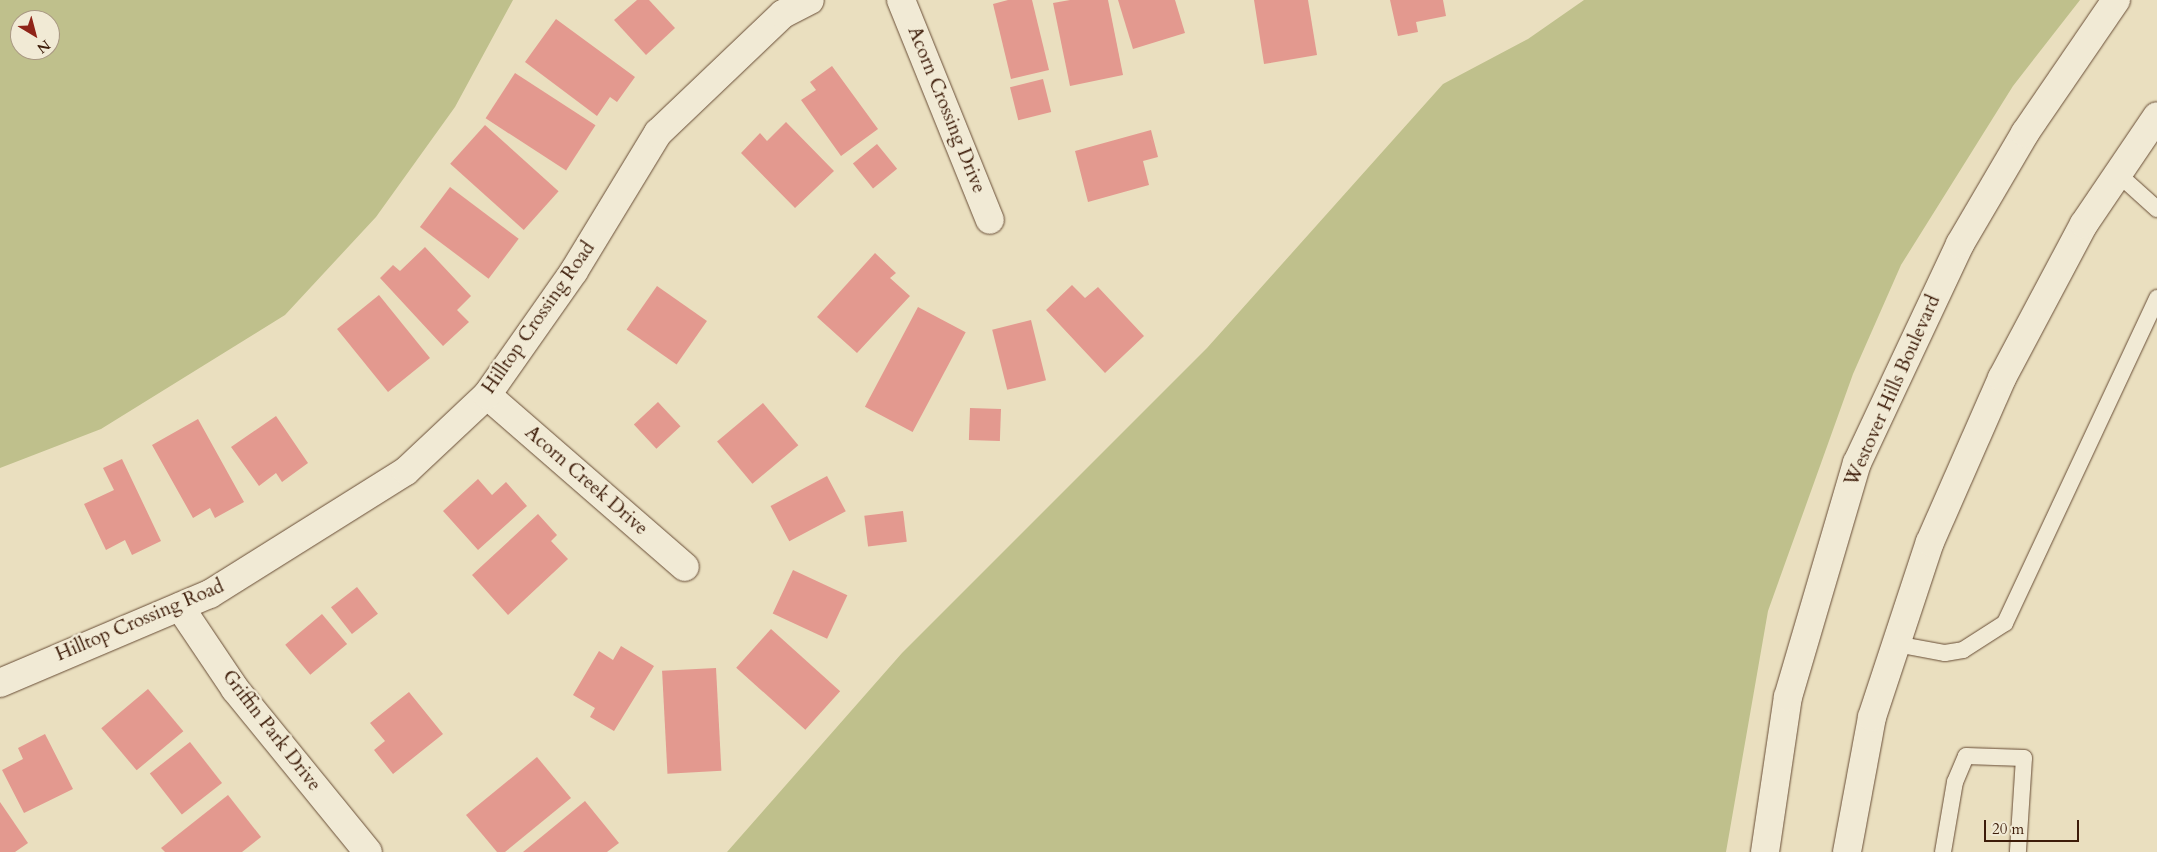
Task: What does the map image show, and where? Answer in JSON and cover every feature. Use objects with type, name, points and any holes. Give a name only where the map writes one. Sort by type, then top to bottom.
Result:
[{"type":"street","name":"Hilltop Crossing Road","points":[[0,682],[180,607],[303,539],[406,471],[487,395],[574,271],[658,133],[783,14],[810,0]]},
{"type":"street","name":"Acorn Crossing Drive","points":[[901,0],[990,220]]},
{"type":"street","name":"Westover Hills Boulevard","points":[[1764,852],[1788,697],[1857,464],[1960,244],[2024,133],[2116,0]]},
{"type":"street","points":[[1847,852],[1872,717],[1930,542],[2002,378],[2084,224],[2157,116]]},
{"type":"street","name":"Acorn Creek Drive","points":[[487,395],[685,567]]},
{"type":"street","name":"Griffin Park Drive","points":[[180,607],[235,689],[368,852]]},
{"type":"lane","points":[[2117,173],[2157,209]]},
{"type":"lane","points":[[1896,644],[1954,652],[1980,642],[2005,623],[2157,298]]},
{"type":"lane","points":[[1944,852],[1955,782],[1966,756],[2024,758],[2018,852]]},
{"type":"green space","points":[[0,0],[513,0],[455,107],[376,217],[285,315],[101,429],[0,468]]},
{"type":"green space","points":[[1584,0],[2080,0],[2013,86],[1901,265],[1853,374],[1768,611],[1726,852],[727,852],[902,653],[1207,348],[1443,84],[1528,39]]},
{"type":"building","points":[[637,0],[649,0],[675,28],[646,55],[614,20]]},
{"type":"building","points":[[1008,0],[1032,0],[1049,70],[1011,79],[993,4]]},
{"type":"building","points":[[1070,0],[1108,0],[1123,75],[1070,86],[1053,3]]},
{"type":"building","points":[[1118,0],[1175,0],[1185,33],[1133,49]]},
{"type":"building","points":[[1254,0],[1308,0],[1317,55],[1264,64]]},
{"type":"building","points":[[1390,0],[1443,0],[1446,16],[1416,22],[1418,32],[1398,36]]},
{"type":"building","points":[[556,19],[635,77],[617,102],[610,97],[597,116],[525,62]]},
{"type":"building","points":[[832,66],[878,129],[841,156],[801,100],[816,90],[810,82]]},
{"type":"building","points":[[515,73],[596,125],[566,171],[486,118]]},
{"type":"building","points":[[1043,79],[1051,112],[1018,120],[1010,87]]},
{"type":"building","points":[[786,122],[834,171],[795,208],[741,153],[760,133],[767,141]]},
{"type":"building","points":[[485,125],[559,191],[524,230],[450,164]]},
{"type":"building","points":[[1151,130],[1158,157],[1143,161],[1149,185],[1088,202],[1075,151]]},
{"type":"building","points":[[877,144],[897,169],[873,188],[853,164]]},
{"type":"building","points":[[450,187],[519,239],[489,279],[420,227]]},
{"type":"building","points":[[425,247],[471,296],[457,310],[469,322],[443,346],[380,278],[393,265],[400,271]]},
{"type":"building","points":[[875,253],[896,273],[890,278],[910,296],[857,353],[817,317]]},
{"type":"building","points":[[1072,285],[1085,298],[1098,287],[1144,336],[1105,373],[1046,310]]},
{"type":"building","points":[[657,286],[707,321],[677,364],[627,329]]},
{"type":"building","points":[[379,295],[430,358],[388,392],[337,329]]},
{"type":"building","points":[[918,307],[966,332],[913,432],[865,407]]},
{"type":"building","points":[[1031,320],[1046,380],[1007,390],[992,330]]},
{"type":"building","points":[[658,402],[681,426],[656,449],[634,425]]},
{"type":"building","points":[[763,403],[798,445],[752,484],[717,442]]},
{"type":"building","points":[[970,408],[1001,409],[1000,441],[969,440]]},
{"type":"building","points":[[276,416],[308,463],[282,482],[276,473],[259,486],[231,447]]},
{"type":"building","points":[[198,419],[244,502],[215,518],[210,508],[193,518],[152,445]]},
{"type":"building","points":[[122,459],[161,541],[132,555],[125,540],[106,550],[84,504],[114,490],[103,468]]},
{"type":"building","points":[[827,476],[846,511],[789,541],[770,506]]},
{"type":"building","points":[[478,479],[492,495],[506,482],[527,506],[478,550],[443,511]]},
{"type":"building","points":[[903,511],[907,542],[868,547],[864,516]]},
{"type":"building","points":[[538,514],[557,535],[551,541],[568,559],[508,615],[472,575]]},
{"type":"building","points":[[793,570],[847,595],[827,639],[773,614]]},
{"type":"building","points":[[357,587],[378,614],[352,634],[331,607]]},
{"type":"building","points":[[322,614],[347,644],[310,675],[285,645]]},
{"type":"building","points":[[771,629],[840,691],[805,730],[736,668]]},
{"type":"building","points":[[621,646],[654,666],[614,731],[590,717],[595,708],[573,695],[599,651],[613,660]]},
{"type":"building","points":[[716,668],[721,771],[667,774],[662,671]]},
{"type":"building","points":[[148,689],[183,731],[137,770],[101,728]]},
{"type":"building","points":[[409,692],[443,734],[393,774],[374,750],[385,741],[370,723]]},
{"type":"building","points":[[45,734],[73,789],[24,813],[2,770],[23,759],[18,748]]},
{"type":"building","points":[[190,742],[222,783],[182,814],[150,773]]},
{"type":"building","points":[[537,757],[571,798],[505,852],[497,852],[466,815]]},
{"type":"building","points":[[228,795],[261,837],[242,852],[165,852],[161,848]]},
{"type":"building","points":[[585,801],[619,843],[607,852],[523,852]]},
{"type":"building","points":[[0,802],[28,843],[15,852],[0,852]]}]
